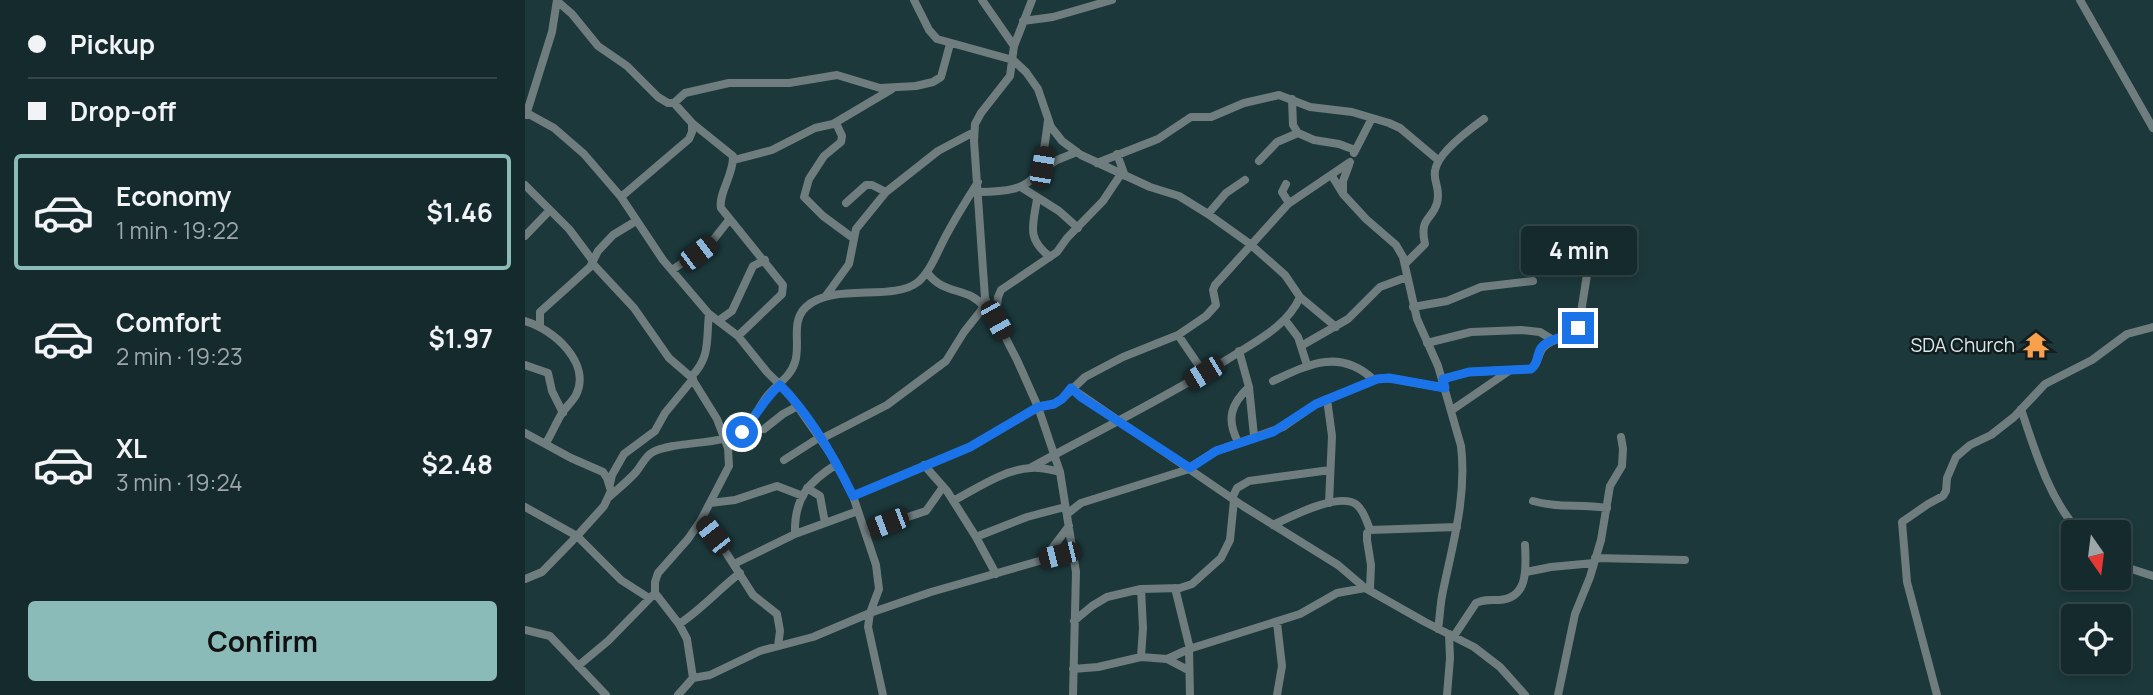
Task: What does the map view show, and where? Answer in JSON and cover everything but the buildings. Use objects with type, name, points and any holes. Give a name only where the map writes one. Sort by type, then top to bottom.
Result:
[{"type":"street","points":[[557,0],[598,46],[627,65],[664,102],[674,103],[692,124],[729,152],[734,160],[729,183],[719,203],[729,220],[781,279],[783,285],[782,295],[738,336]]},
{"type":"street","points":[[557,0],[552,32],[526,114],[554,128],[584,154],[621,197],[672,270],[709,314],[738,336],[798,406],[837,464],[859,511],[878,578],[877,597],[870,613],[868,627],[883,695]]},
{"type":"street","points":[[914,0],[929,30],[937,39],[1013,60],[1038,89],[1055,133],[1077,152],[1123,175],[1179,196],[1208,214],[1250,244],[1285,275],[1300,297],[1336,327]]},
{"type":"street","points":[[982,0],[1014,46]]},
{"type":"street","points":[[784,460],[820,438],[887,405],[946,361],[964,332],[986,305],[974,132],[981,113],[1010,76],[1014,46],[1032,0]]},
{"type":"street","points":[[1023,21],[1053,17],[1112,0]]},
{"type":"street","points":[[2080,0],[2153,128]]},
{"type":"street","points":[[734,160],[772,150],[815,128],[836,122],[893,89],[937,80],[943,72],[950,44]]},
{"type":"street","points":[[674,103],[685,93],[713,85],[741,82],[789,83],[829,76],[845,77],[871,86],[893,89]]},
{"type":"street","points":[[1097,163],[1158,139],[1191,117],[1211,117],[1244,103],[1271,96],[1292,99],[1310,107],[1352,112],[1400,128],[1438,160]]},
{"type":"street","points":[[1292,99],[1296,129]]},
{"type":"street","points":[[979,192],[1000,192],[1030,182],[1042,167],[1048,118]]},
{"type":"street","points":[[1343,194],[1343,180],[1372,118]]},
{"type":"street","points":[[1406,263],[1425,244],[1423,230],[1428,216],[1435,209],[1439,193],[1434,174],[1438,160],[1484,118]]},
{"type":"street","points":[[836,122],[842,136],[841,142],[824,156],[809,179],[804,197],[823,216],[853,237]]},
{"type":"street","points":[[621,197],[689,139],[692,124]]},
{"type":"street","points":[[1259,161],[1277,142],[1296,129]]},
{"type":"street","points":[[1296,129],[1355,150]]},
{"type":"street","points":[[825,297],[849,264],[856,229],[886,192],[938,151],[974,132]]},
{"type":"street","points":[[1038,173],[1057,160],[1077,152]]},
{"type":"street","points":[[1117,153],[1123,175]]},
{"type":"street","points":[[853,496],[970,447],[1038,407],[1054,404],[1071,388],[1103,367],[1178,335],[1213,310],[1216,300],[1213,290],[1215,285],[1289,203],[1350,162]]},
{"type":"street","points":[[996,320],[1001,290],[1063,246],[1067,238],[1103,201],[1123,175]]},
{"type":"street","points":[[1332,176],[1343,194],[1366,219],[1396,245],[1406,263],[1405,281],[1413,307],[1452,410],[1462,457],[1457,527],[1443,589],[1438,629]]},
{"type":"street","points":[[1208,214],[1222,198],[1245,180]]},
{"type":"street","points":[[525,579],[542,572],[654,451],[699,441],[726,443],[747,427],[765,398],[780,385],[795,364],[796,330],[806,307],[825,297],[838,294],[873,293],[911,286],[927,272],[978,181]]},
{"type":"street","points":[[1286,184],[1282,192],[1289,203]]},
{"type":"street","points":[[525,185],[569,229],[593,263],[634,308],[669,358],[692,378],[714,414],[726,443],[729,466],[701,520],[659,573],[652,595],[579,667]]},
{"type":"street","points":[[846,203],[866,185],[886,192]]},
{"type":"street","points":[[1021,187],[1059,211],[1078,228]]},
{"type":"street","points":[[1037,199],[1034,240],[1050,257]]},
{"type":"street","points":[[525,236],[549,211]]},
{"type":"street","points":[[672,270],[710,244],[729,220]]},
{"type":"street","points":[[526,321],[540,312],[593,263],[601,247],[613,235],[636,221]]},
{"type":"street","points":[[976,537],[1027,517],[1076,506],[1190,468],[1226,446],[1283,427],[1327,399],[1374,380],[1389,378],[1444,384],[1469,372],[1531,369],[1535,367],[1542,348],[1578,328],[1589,262],[1588,242]]},
{"type":"street","points":[[718,321],[732,311],[753,266],[765,260]]},
{"type":"street","points":[[927,272],[944,288],[974,296],[986,305],[1038,407],[1055,454],[1076,572],[1073,695]]},
{"type":"street","points":[[1301,346],[1348,319],[1385,284],[1405,281]]},
{"type":"street","points":[[1413,307],[1447,301],[1481,287],[1533,281]]},
{"type":"street","points":[[953,501],[998,478],[1030,468],[1119,422],[1204,373],[1285,320],[1300,297]]},
{"type":"street","points":[[540,312],[540,327]]},
{"type":"street","points":[[609,497],[608,477],[624,454],[655,431],[665,413],[703,363],[709,314]]},
{"type":"street","points":[[1285,320],[1295,331],[1307,365]]},
{"type":"street","points":[[526,321],[540,327],[568,349],[577,369],[576,395],[546,443]]},
{"type":"street","points":[[1937,695],[1907,582],[1902,522],[1943,496],[1956,457],[1963,450],[1991,435],[2051,380],[2092,360],[2127,334],[2153,327]]},
{"type":"street","points":[[1427,343],[1471,332],[1521,330],[1540,332],[1553,340]]},
{"type":"street","points":[[1178,335],[1204,373]]},
{"type":"street","points":[[1239,351],[1249,387],[1254,436]]},
{"type":"street","points":[[1273,381],[1307,365],[1339,362],[1361,370],[1374,380]]},
{"type":"street","points":[[525,365],[548,373],[552,391],[563,412]]},
{"type":"street","points":[[1359,387],[1361,370]]},
{"type":"street","points":[[1452,410],[1509,370]]},
{"type":"street","points":[[1238,442],[1232,430],[1230,414],[1232,407],[1249,387]]},
{"type":"street","points":[[1071,388],[1243,506],[1338,565],[1368,588],[1488,657],[1525,695]]},
{"type":"street","points":[[1327,399],[1332,436],[1329,503]]},
{"type":"street","points":[[764,429],[798,406]]},
{"type":"street","points":[[2021,409],[2054,495],[2070,520]]},
{"type":"street","points":[[1226,446],[1232,430]]},
{"type":"street","points":[[525,433],[608,477],[625,483]]},
{"type":"street","points":[[1558,695],[1575,614],[1594,561],[1610,486],[1622,466],[1621,437]]},
{"type":"street","points":[[795,534],[796,512],[805,492],[818,475],[837,464]]},
{"type":"street","points":[[924,465],[953,501],[996,574]]},
{"type":"street","points":[[1030,468],[1060,472]]},
{"type":"street","points":[[1074,621],[1107,597],[1141,589],[1175,588],[1192,584],[1221,558],[1232,534],[1233,499],[1237,488],[1249,481],[1329,470]]},
{"type":"street","points":[[710,503],[735,500],[777,486],[820,496],[825,523]]},
{"type":"street","points":[[866,531],[926,511],[943,488]]},
{"type":"street","points":[[1533,501],[1563,507],[1581,505],[1607,508]]},
{"type":"street","points":[[1273,525],[1329,503],[1356,503],[1370,530],[1367,540],[1371,565],[1368,588]]},
{"type":"street","points":[[1232,510],[1243,506]]},
{"type":"street","points":[[525,507],[577,536],[621,580],[652,595],[680,624],[688,639],[693,678]]},
{"type":"street","points":[[734,564],[795,534],[859,511]]},
{"type":"street","points":[[701,520],[753,595],[777,614],[780,631],[778,646]]},
{"type":"street","points":[[1045,559],[1069,527]]},
{"type":"street","points":[[1370,530],[1457,527]]},
{"type":"street","points":[[567,531],[570,542]]},
{"type":"street","points":[[1447,695],[1451,635],[1476,603],[1514,596],[1519,590],[1527,572],[1525,545]]},
{"type":"street","points":[[678,695],[693,678],[710,675],[752,654],[813,637],[870,613],[955,584],[1074,551]]},
{"type":"street","points":[[1527,572],[1594,561],[1685,560]]},
{"type":"street","points":[[2131,569],[2153,576]]},
{"type":"street","points":[[680,624],[701,609],[720,588],[740,573]]},
{"type":"street","points":[[1175,588],[1189,649],[1190,695]]},
{"type":"street","points":[[1167,659],[1252,628],[1277,623],[1300,614],[1337,593],[1368,588]]},
{"type":"street","points":[[1141,589],[1141,657]]},
{"type":"street","points":[[1277,623],[1282,666],[1277,695]]},
{"type":"street","points":[[525,630],[550,636],[606,695]]},
{"type":"street","points":[[1073,668],[1098,667],[1141,657],[1167,659],[1188,670]]},
{"type":"place","name":"SDA Church","points":[[2036,345]]},
{"type":"route","points":[[742,432],[765,398],[780,385],[821,439],[853,496],[970,447],[1038,407],[1054,404],[1071,388],[1190,468],[1226,446],[1273,432],[1316,404],[1381,378],[1445,388],[1443,379],[1469,372],[1531,369],[1535,367],[1542,348],[1578,328]]}]
